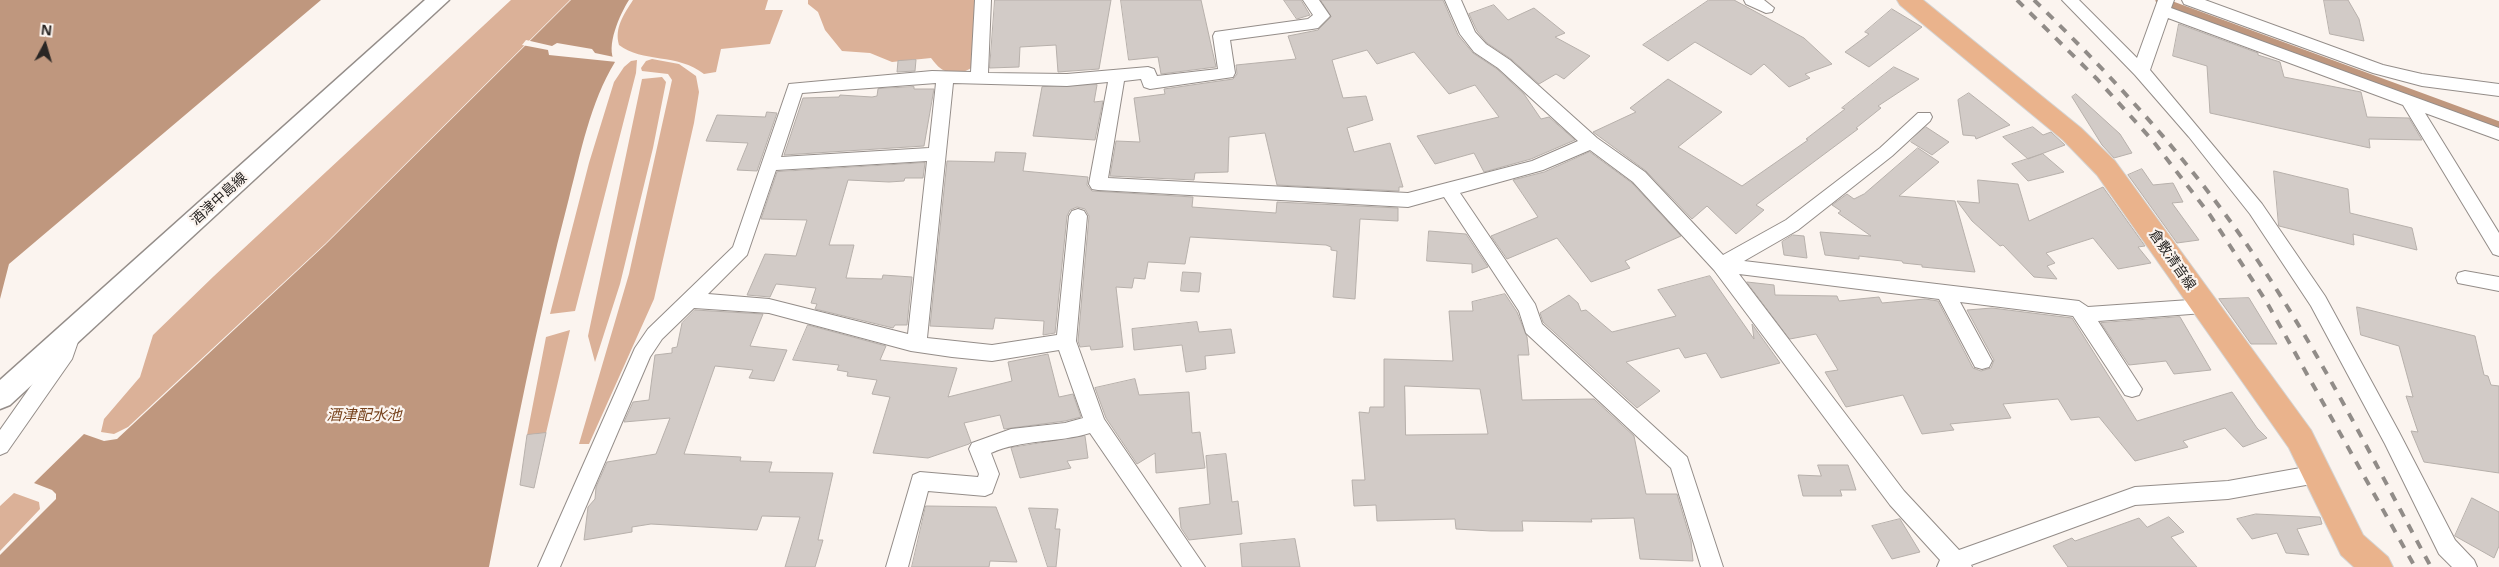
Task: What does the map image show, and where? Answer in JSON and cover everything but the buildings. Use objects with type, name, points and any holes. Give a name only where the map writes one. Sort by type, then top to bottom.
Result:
[{"type":"main road","name":"酒津中島線","points":[[0,397],[70,336],[438,0]]},
{"type":"main road","name":"倉敷清音線","points":[[1908,0],[2089,150],[2120,187],[2300,439],[2352,545],[2377,567]]},
{"type":"street","points":[[979,78],[983,0]]},
{"type":"street","points":[[549,567],[642,354],[655,334],[741,250],[795,88],[945,77],[1067,80],[1148,73],[1150,83],[1227,73],[1221,36],[1312,24],[1322,16],[1312,0]]},
{"type":"street","points":[[1453,0],[1468,34],[1480,48],[1504,64],[1591,142],[1639,177],[1720,265],[1897,498],[1955,565],[2136,496],[2228,490],[2317,474]]},
{"type":"street","points":[[1752,0],[1766,8]]},
{"type":"street","points":[[2070,0],[2141,71],[2195,133],[2256,209],[2318,302],[2392,438],[2447,546],[2466,567]]},
{"type":"street","points":[[2190,0],[2379,69],[2422,80],[2499,90]]},
{"type":"street","points":[[2141,71],[2164,5],[2409,102],[2499,134]]},
{"type":"street","points":[[1117,76],[1098,184],[1408,200],[1447,188],[1537,166],[1591,142]]},
{"type":"street","points":[[918,344],[935,154],[945,77]]},
{"type":"street","points":[[2409,102],[2499,249]]},
{"type":"street","points":[[1720,265],[1792,225],[1886,152],[1924,117]]},
{"type":"street","points":[[770,164],[935,154]]},
{"type":"street","points":[[1447,188],[1528,308],[1533,328],[1680,463],[1712,567]]},
{"type":"street","points":[[1078,216],[1066,341],[1095,422],[1194,567]]},
{"type":"street","points":[[1720,265],[2079,309],[2132,389]]},
{"type":"street","points":[[2464,278],[2499,284]]},
{"type":"street","points":[[1946,294],[1982,361]]},
{"type":"street","points":[[691,300],[769,306],[918,344],[992,352],[1066,341]]},
{"type":"street","points":[[2082,315],[2204,306]]},
{"type":"street","points":[[0,446],[65,353],[70,344],[70,336]]},
{"type":"street","points":[[897,567],[920,481],[986,487],[989,474],[979,449],[1001,438],[1033,432],[1062,432],[1095,422]]},
{"type":"shaded area","points":[[511,0],[570,0],[325,244],[128,427],[114,434],[101,432],[104,419],[140,377],[153,335]]},
{"type":"shaded area","points":[[633,0],[768,0],[765,10],[783,10],[770,44],[721,49],[716,72],[704,74],[694,67],[683,63],[638,54],[628,51],[619,45],[619,27],[623,16]]},
{"type":"shaded area","points":[[808,0],[977,0],[975,65],[964,71],[951,73],[941,69],[931,58],[892,62],[870,53],[842,51],[825,30],[818,12],[808,4]]},
{"type":"shaded area","points":[[652,59],[679,64],[696,76],[699,92],[694,123],[654,299],[589,444],[579,444],[629,274],[672,80],[668,74],[642,71],[641,68],[646,61]]},
{"type":"shaded area","points":[[637,60],[636,73],[575,311],[550,314],[589,163],[614,82],[624,67],[631,61]]},
{"type":"shaded area","points":[[662,77],[666,82],[653,148],[620,284],[595,362],[588,336],[642,79]]},
{"type":"shaded area","points":[[570,330],[546,433],[527,435],[546,337]]},
{"type":"shaded area","points":[[14,493],[39,502],[40,509],[0,551],[0,506]]},
{"type":"water","points":[[0,0],[321,0],[9,264],[0,299]]},
{"type":"water","name":"酒津配水池","points":[[571,0],[629,0],[615,31],[612,56],[615,62],[599,94],[587,128],[557,244],[526,382],[489,567],[0,567],[0,555],[56,499],[56,494],[52,490],[34,483],[84,434],[104,441],[117,439],[325,245]]},
{"type":"pier","points":[[526,40],[552,46],[557,43],[592,49],[595,53],[614,57],[617,62],[549,55],[548,50],[522,45]]},
{"type":"waterway","points":[[2159,0],[2499,125]]},
{"type":"railway","points":[[2017,0],[2097,79],[2153,141],[2210,215],[2266,301],[2415,567]]},
{"type":"railway","points":[[2034,0],[2095,61],[2153,124],[2208,191],[2258,261],[2305,335],[2431,567]]}]
